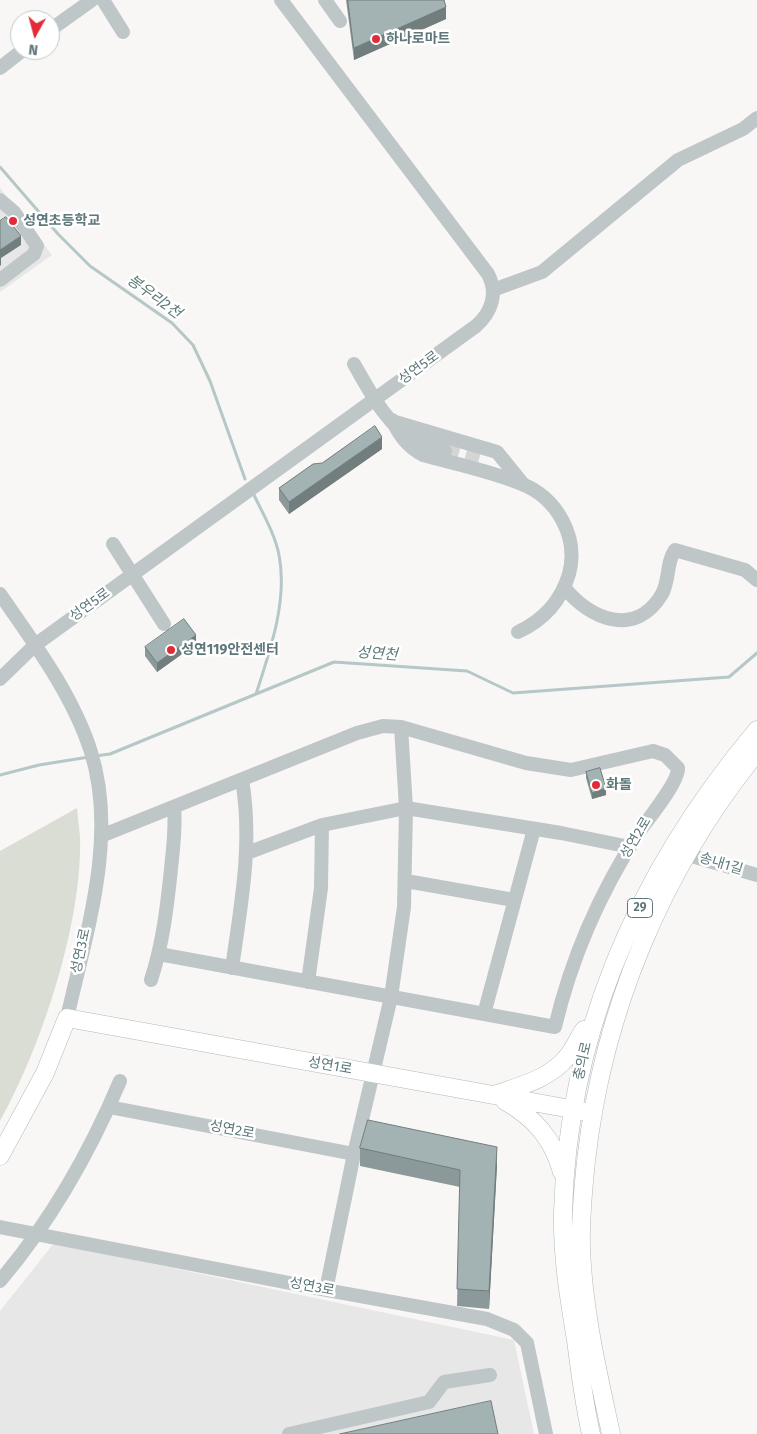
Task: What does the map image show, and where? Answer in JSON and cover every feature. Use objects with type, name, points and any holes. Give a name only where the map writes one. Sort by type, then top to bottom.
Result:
[{"type":"main road","name":"충의로","points":[[591,1434],[566,1282],[563,1229],[572,1110],[585,1052],[592,1026],[622,944],[683,828],[718,776],[757,730]]},
{"type":"main road","name":"충의로","points":[[611,1434],[594,1352],[584,1289],[581,1248],[581,1214],[593,1112],[605,1057],[625,987],[670,880],[724,792],[757,752]]},
{"type":"main road","name":"성연1로","points":[[66,1018],[572,1110],[593,1112]]},
{"type":"main road","name":"성연3로","points":[[0,1156],[45,1073],[66,1018]]},
{"type":"main road","points":[[493,1095],[536,1080],[554,1070],[569,1055],[584,1030],[592,1026]]},
{"type":"main road","points":[[585,1052],[605,1057]]},
{"type":"main road","points":[[493,1095],[525,1114],[543,1130],[554,1148],[565,1185]]},
{"type":"street","points":[[60,23],[92,0]]},
{"type":"street","points":[[103,0],[123,32]]},
{"type":"street","points":[[281,0],[488,274],[493,290],[542,272],[678,160],[743,129],[757,118]]},
{"type":"street","points":[[325,0],[340,21]]},
{"type":"street","points":[[0,68],[11,60]]},
{"type":"street","points":[[0,200],[14,212],[37,246],[34,254],[0,280]]},
{"type":"street","name":"성연5로","points":[[35,645],[482,321],[490,308],[493,290]]},
{"type":"street","points":[[354,364],[375,399],[392,420],[405,442],[418,452],[522,484]]},
{"type":"street","points":[[392,420],[416,441],[445,450]]},
{"type":"street","points":[[392,420],[497,452],[522,484],[550,504],[564,523],[569,535],[572,558],[564,587],[552,608],[541,619],[518,632]]},
{"type":"street","points":[[113,544],[164,624]]},
{"type":"street","points":[[564,587],[576,601],[588,610],[604,618],[623,620],[640,615],[662,594],[668,578],[669,558],[675,550],[745,570],[757,580]]},
{"type":"street","points":[[0,594],[35,645],[0,679]]},
{"type":"street","name":"성연3로","points":[[35,645],[76,716],[91,752],[98,791],[101,836],[93,898],[66,1018]]},
{"type":"street","name":"성연2로","points":[[101,836],[370,729],[383,726],[401,727],[526,763],[570,770],[646,752],[658,752],[676,764],[677,776],[630,847],[595,912],[568,984],[555,1028],[159,954]]},
{"type":"street","points":[[326,1290],[354,1154],[391,997],[406,880],[406,808],[401,727]]},
{"type":"street","points":[[232,968],[247,853],[246,803],[242,780]]},
{"type":"street","points":[[151,980],[159,954],[170,883],[174,807]]},
{"type":"street","points":[[247,853],[322,825],[406,808],[630,847]]},
{"type":"street","points":[[308,982],[321,888],[322,825]]},
{"type":"street","points":[[484,1014],[534,829]]},
{"type":"street","name":"송내1길","points":[[686,854],[757,875]]},
{"type":"street","points":[[406,880],[514,900]]},
{"type":"street","points":[[0,1281],[37,1234],[79,1165],[109,1107],[120,1081]]},
{"type":"street","name":"성연2로","points":[[109,1107],[354,1154]]},
{"type":"street","name":"성연3로","points":[[0,1226],[326,1290],[487,1319],[514,1330],[527,1343],[546,1434]]},
{"type":"street","points":[[289,1434],[429,1402],[444,1382],[490,1376]]},
{"type":"shaded area","name":"성연초등학교","points":[[0,188],[52,255],[0,292]]},
{"type":"shaded area","points":[[77,808],[80,834],[78,882],[65,953],[43,1026],[15,1092],[0,1121],[0,851]]},
{"type":"shaded area","points":[[54,1243],[514,1340],[534,1434],[0,1434],[0,1311]]},
{"type":"building","name":"하나로마트","points":[[348,0],[444,0],[446,7],[354,48]]},
{"type":"building","points":[[6,217],[21,236],[0,250],[0,221]]},
{"type":"building","points":[[375,426],[382,437],[289,502],[279,488],[313,464],[322,463]]},
{"type":"building","points":[[184,619],[196,635],[157,663],[145,647]]},
{"type":"building","points":[[600,768],[606,788],[592,793],[586,772]]},
{"type":"building","points":[[368,1120],[497,1147],[489,1291],[457,1289],[460,1170],[360,1148]]},
{"type":"building","points":[[491,1401],[498,1434],[340,1434]]},
{"type":"waterway","name":"봉우리2천","points":[[0,167],[58,234],[90,266],[172,323],[193,345],[210,381],[245,479]]},
{"type":"waterway","name":"봉우리2천","points":[[254,495],[275,539],[281,572],[281,590],[276,625],[256,694]]},
{"type":"waterway","name":"성연천","points":[[95,756],[110,754],[334,662],[467,671],[513,693],[729,677],[757,653]]},
{"type":"waterway","name":"성연천","points":[[0,775],[39,765],[89,757]]},
{"type":"tunnel","points":[[445,451],[483,461]]},
{"type":"place","name":"하나로마트","points":[[376,39]]},
{"type":"place","name":"성연초등학교","points":[[13,221]]},
{"type":"place","name":"성연119안전센터","points":[[171,650]]},
{"type":"place","name":"화돌","points":[[596,785]]}]
